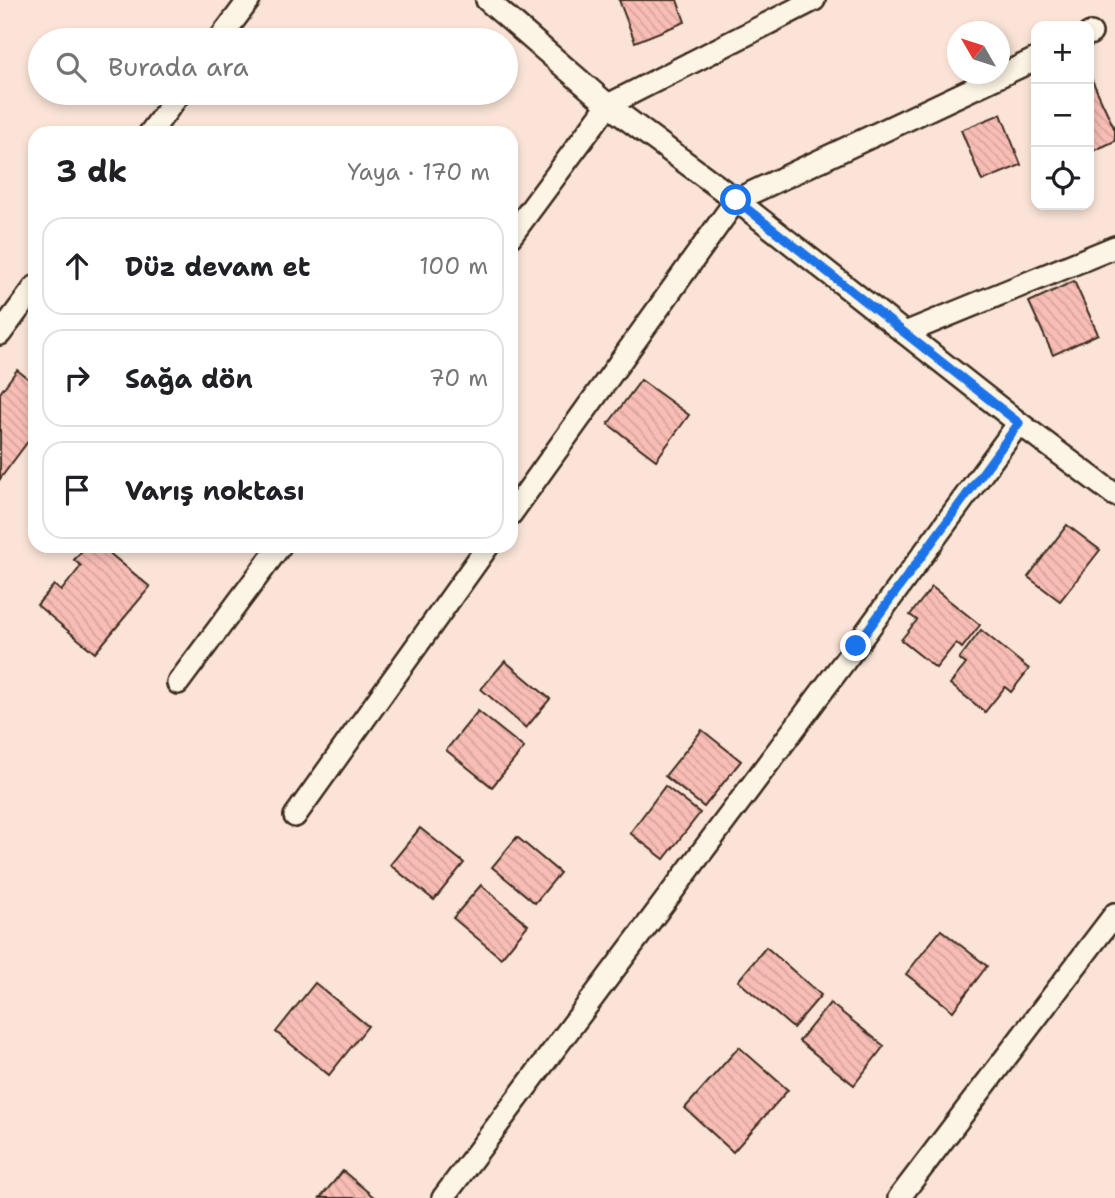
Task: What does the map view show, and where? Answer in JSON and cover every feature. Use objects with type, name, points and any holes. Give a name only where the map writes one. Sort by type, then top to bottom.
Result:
[{"type":"street","points":[[228,28],[249,0]]},
{"type":"street","points":[[487,0],[608,105],[736,200],[1019,423],[1115,495]]},
{"type":"street","points":[[518,227],[608,105],[814,0]]},
{"type":"street","points":[[518,504],[736,200],[1031,61]]},
{"type":"street","points":[[155,126],[171,105]]},
{"type":"street","points":[[905,333],[1115,247]]},
{"type":"street","points":[[0,334],[28,296]]},
{"type":"street","points":[[443,1198],[856,646],[1019,423]]},
{"type":"street","points":[[178,683],[276,553]]},
{"type":"street","points":[[295,816],[483,553]]},
{"type":"street","points":[[899,1198],[1115,914]]},
{"type":"building","points":[[619,0],[677,0],[685,22],[635,42]]},
{"type":"building","points":[[1094,84],[1115,130],[1115,141],[1094,151]]},
{"type":"building","points":[[1001,114],[1021,165],[982,181],[961,130]]},
{"type":"building","points":[[1074,281],[1098,334],[1053,355],[1029,302]]},
{"type":"building","points":[[17,370],[28,379],[28,441],[0,479],[0,393]]},
{"type":"building","points":[[641,380],[689,415],[656,460],[608,424]]},
{"type":"building","points":[[1067,525],[1100,550],[1060,601],[1028,577]]},
{"type":"building","points":[[80,553],[109,553],[150,587],[95,653],[37,605],[54,585],[61,591],[81,566],[74,560]]},
{"type":"building","points":[[932,587],[980,625],[962,648],[956,643],[936,668],[901,640],[917,620],[910,615]]},
{"type":"building","points":[[981,630],[1029,669],[1011,692],[1005,687],[985,712],[950,684],[966,664],[959,659]]},
{"type":"building","points":[[505,661],[550,699],[526,728],[481,689]]},
{"type":"building","points":[[478,711],[524,748],[492,787],[446,750]]},
{"type":"building","points":[[702,730],[741,761],[704,807],[665,776]]},
{"type":"building","points":[[665,786],[700,813],[664,859],[630,833]]},
{"type":"building","points":[[420,828],[464,863],[434,900],[390,865]]},
{"type":"building","points":[[517,837],[560,873],[535,903],[492,867]]},
{"type":"building","points":[[481,885],[528,925],[501,958],[453,918]]},
{"type":"building","points":[[941,930],[987,966],[953,1011],[906,974]]},
{"type":"building","points":[[766,947],[821,995],[793,1028],[738,981]]},
{"type":"building","points":[[315,983],[368,1026],[329,1075],[276,1032]]},
{"type":"building","points":[[830,1003],[884,1046],[854,1085],[799,1041]]},
{"type":"building","points":[[739,1047],[788,1090],[733,1152],[685,1108]]},
{"type":"building","points":[[343,1171],[375,1198],[320,1198]]},
{"type":"route","points":[[736,200],[1019,423],[856,646]]}]
